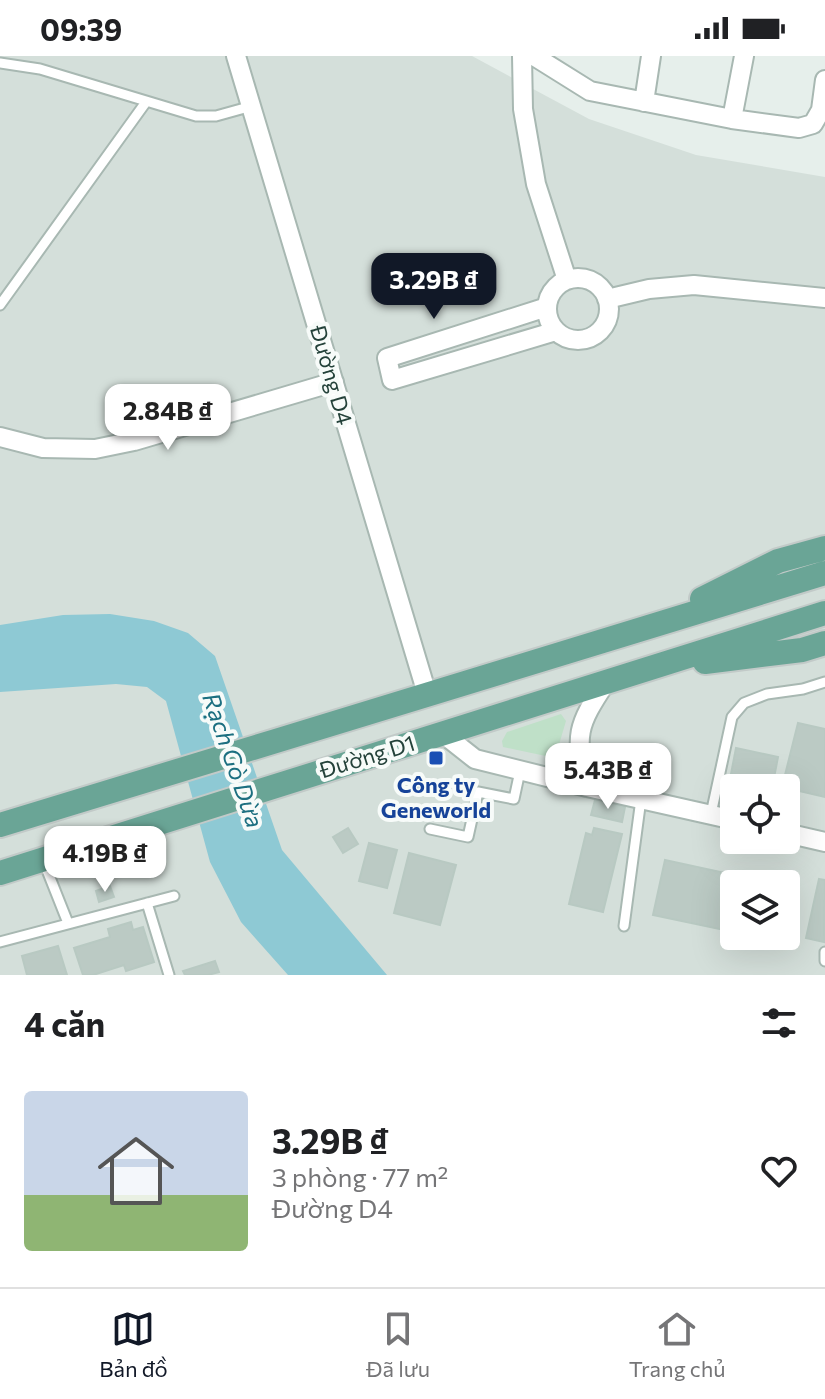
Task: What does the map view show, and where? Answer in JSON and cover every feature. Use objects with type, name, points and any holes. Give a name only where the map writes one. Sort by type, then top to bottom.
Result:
[{"type":"main road","points":[[641,629],[778,561],[825,548]]},
{"type":"main road","name":"Đường D1","points":[[0,811],[126,780],[299,729],[341,722],[825,573]]},
{"type":"main road","name":"Đường D1","points":[[0,873],[825,613]]},
{"type":"main road","points":[[655,667],[802,650],[825,643]]},
{"type":"main road","name":"Đường D1","points":[[0,825],[126,780]]},
{"type":"street","name":"Đường D4","points":[[236,56],[427,694]]},
{"type":"street","points":[[522,56],[523,109],[536,184],[567,280]]},
{"type":"street","points":[[534,56],[590,91],[732,119],[799,128],[813,124],[823,110],[825,80]]},
{"type":"street","points":[[644,102],[651,56]]},
{"type":"street","points":[[732,119],[744,56]]},
{"type":"street","points":[[576,278],[593,282],[607,299],[607,320],[596,334],[580,340],[563,336],[551,324],[547,307],[553,290],[567,280],[576,278]]},
{"type":"street","points":[[607,299],[649,289],[694,285],[825,298]]},
{"type":"street","points":[[547,307],[387,358],[392,380],[556,331]]},
{"type":"street","points":[[0,437],[43,448],[95,449],[134,441],[334,382]]},
{"type":"street","points":[[587,787],[578,736],[585,714],[606,682]]},
{"type":"street","points":[[442,733],[475,759],[720,816]]},
{"type":"street","points":[[800,836],[825,842]]},
{"type":"lane","points":[[0,63],[40,69],[206,117],[252,106]]},
{"type":"lane","points":[[0,305],[146,102]]},
{"type":"lane","points":[[711,814],[732,717],[744,703],[767,694],[825,682]]},
{"type":"lane","points":[[430,829],[468,837],[478,792],[514,799],[520,771]]},
{"type":"lane","points":[[624,926],[641,799]]},
{"type":"lane","points":[[43,860],[68,923]]},
{"type":"lane","points":[[0,942],[174,896]]},
{"type":"lane","points":[[147,903],[169,975]]},
{"type":"lane","points":[[825,952],[825,961]]},
{"type":"shaded area","points":[[0,56],[472,56],[589,119],[696,155],[825,177],[825,975],[0,975]]},
{"type":"green space","points":[[561,714],[566,721],[555,758],[503,747],[502,741],[507,732]]},
{"type":"water","name":"Rạch Gò Dừa","points":[[110,614],[154,621],[188,633],[215,656],[282,850],[387,975],[288,975],[241,922],[210,862],[166,701],[147,687],[116,684],[0,692],[0,625],[63,615]]},
{"type":"building","points":[[798,723],[825,729],[825,797],[800,791],[800,774],[785,774]]},
{"type":"building","points":[[736,748],[778,757],[775,774],[731,774]]},
{"type":"building","points":[[595,800],[625,807],[622,822],[591,815]]},
{"type":"building","points":[[348,828],[358,844],[343,853],[333,837]]},
{"type":"building","points":[[594,828],[622,834],[603,912],[569,904],[586,833],[592,835]]},
{"type":"building","points":[[369,843],[397,850],[387,888],[359,881]]},
{"type":"building","points":[[409,853],[456,865],[440,925],[394,913]]},
{"type":"building","points":[[665,860],[720,872],[720,929],[653,915]]},
{"type":"building","points":[[819,879],[825,880],[824,942],[806,938]]},
{"type":"building","points":[[110,886],[114,897],[99,902],[96,891]]},
{"type":"building","points":[[131,922],[133,930],[143,927],[154,962],[126,971],[124,965],[83,975],[74,948],[110,937],[108,929]]},
{"type":"building","points":[[58,946],[67,975],[27,975],[22,956]]},
{"type":"building","points":[[215,961],[219,972],[185,975],[183,971]]},
{"type":"place","name":"Công ty Geneworld","points":[[436,758]]}]
